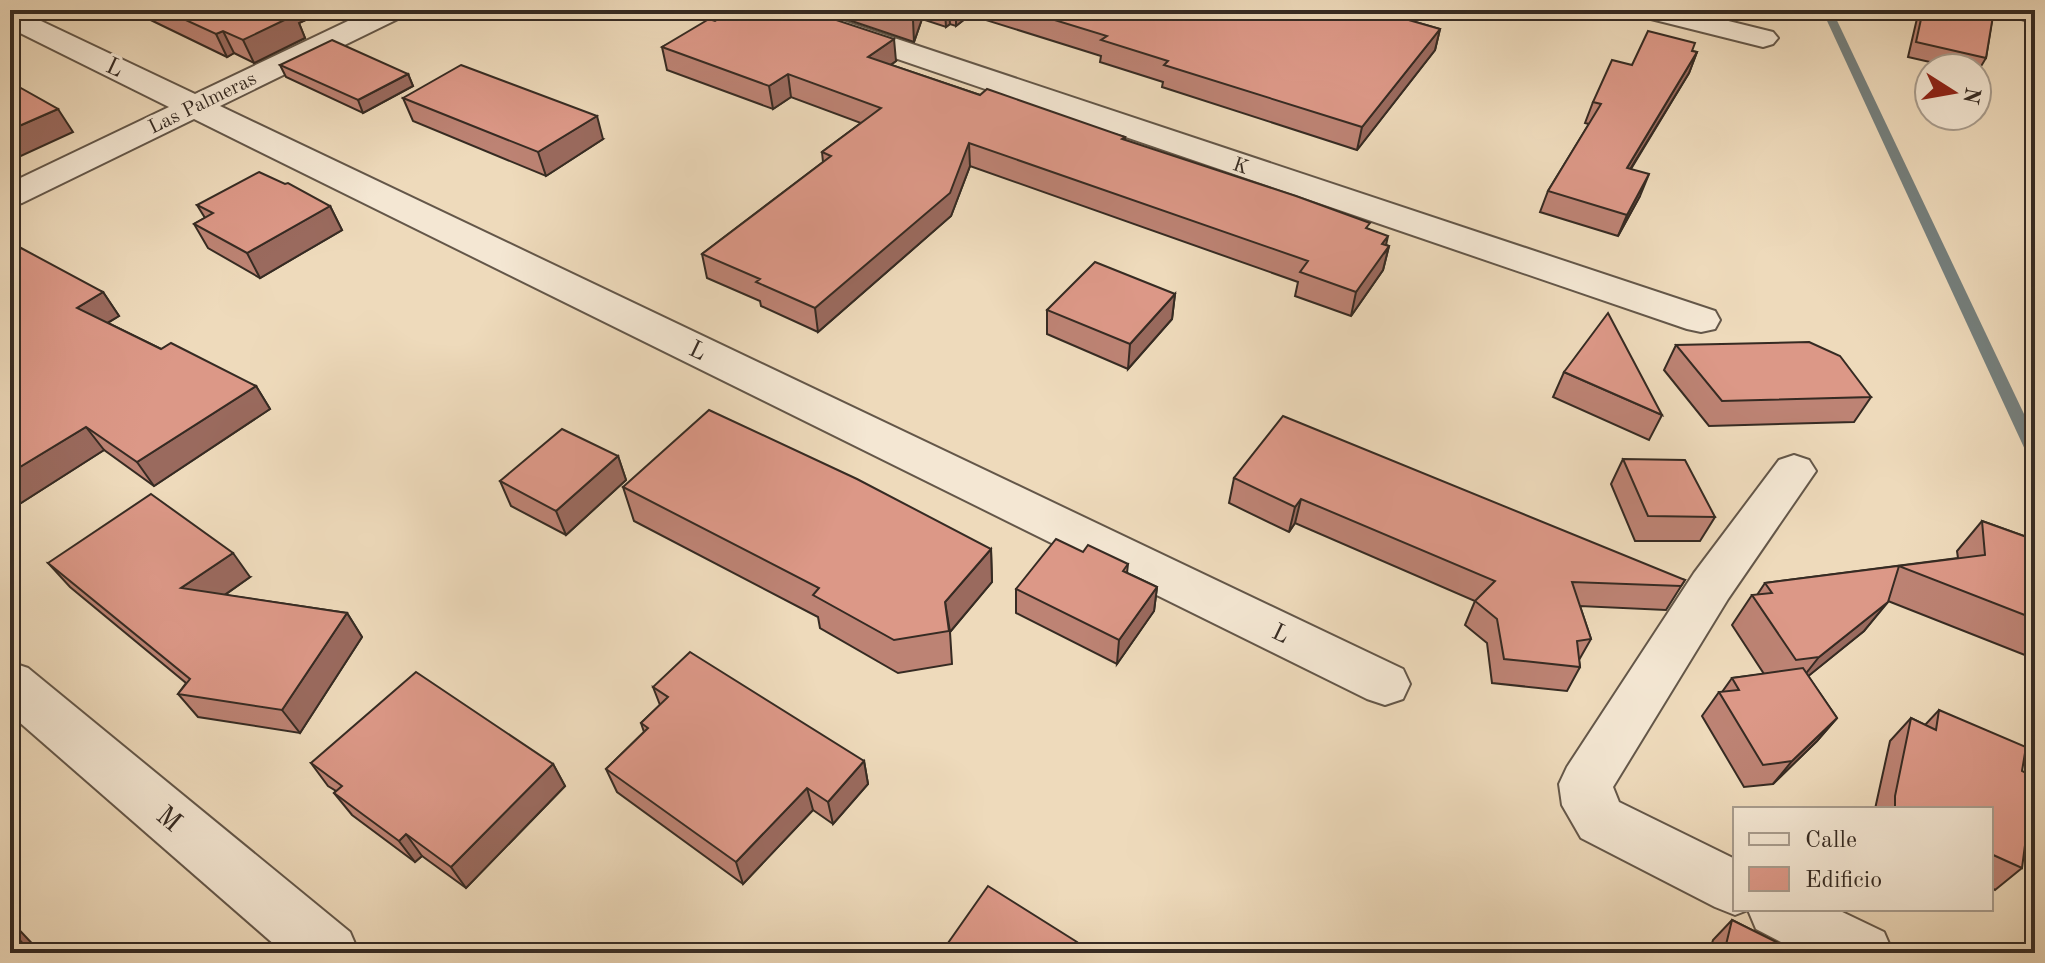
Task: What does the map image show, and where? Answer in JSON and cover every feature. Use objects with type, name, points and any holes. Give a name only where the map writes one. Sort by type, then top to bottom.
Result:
[{"type":"street","name":"Las Palmeras","points":[[10,196],[394,10]]},
{"type":"street","name":"K","points":[[782,10],[1701,320]]},
{"type":"street","points":[[1649,10],[1763,38]]},
{"type":"street","name":"L","points":[[10,17],[1385,684]]},
{"type":"street","points":[[1733,887],[1600,820],[1593,813],[1586,784],[1711,586],[1794,471]]},
{"type":"street","name":"M","points":[[10,683],[329,953]]},
{"type":"street","points":[[1780,911],[1863,953]]},
{"type":"building","points":[[164,10],[283,10],[295,15],[243,40],[223,31],[216,34]]},
{"type":"building","points":[[734,10],[806,10],[894,39],[868,57],[980,95],[987,89],[1125,137],[1122,139],[1296,196],[1370,223],[1366,228],[1388,236],[1382,244],[1389,246],[1356,292],[1300,272],[1308,261],[969,143],[950,193],[815,308],[756,282],[760,279],[702,254],[831,156],[822,152],[881,108],[788,74],[769,86],[662,47],[709,19],[715,21]]},
{"type":"building","points":[[881,10],[917,10],[913,20]]},
{"type":"building","points":[[1022,10],[1374,10],[1440,29],[1362,127],[1164,65],[1168,61],[1101,40],[1107,36]]},
{"type":"building","points":[[1923,10],[1994,10],[1987,52],[1960,52],[1916,42]]},
{"type":"building","points":[[1648,31],[1695,43],[1692,51],[1697,52],[1627,168],[1649,174],[1627,215],[1548,191],[1601,104],[1593,102],[1612,60],[1632,65]]},
{"type":"building","points":[[332,40],[408,74],[358,100],[280,65]]},
{"type":"building","points":[[461,65],[597,116],[538,152],[403,98]]},
{"type":"building","points":[[12,83],[58,109],[10,130]]},
{"type":"building","points":[[259,172],[288,183],[330,206],[247,253],[194,224],[213,213],[197,205]]},
{"type":"building","points":[[21,248],[103,292],[77,308],[161,349],[171,343],[256,386],[137,462],[86,427],[10,473],[10,254]]},
{"type":"building","points":[[1095,262],[1175,294],[1130,344],[1047,310]]},
{"type":"building","points":[[1608,313],[1662,415],[1564,372]]},
{"type":"building","points":[[1809,342],[1840,356],[1871,397],[1722,401],[1676,345]]},
{"type":"building","points":[[709,410],[857,479],[991,549],[945,602],[949,631],[894,640],[813,595],[819,588],[623,487]]},
{"type":"building","points":[[1283,416],[1685,580],[1681,586],[1572,582],[1591,639],[1577,641],[1580,667],[1504,659],[1497,619],[1475,601],[1495,581],[1301,499],[1295,507],[1234,478]]},
{"type":"building","points":[[562,429],[618,456],[556,511],[500,481]]},
{"type":"building","points":[[1623,459],[1685,460],[1715,517],[1648,516]]},
{"type":"building","points":[[151,494],[233,553],[181,588],[347,613],[282,710],[178,694],[190,679],[48,563]]},
{"type":"building","points":[[1982,521],[2035,540],[2035,619],[1899,566],[1888,602],[1819,657],[1796,660],[1752,595],[1772,593],[1765,583],[1985,555]]},
{"type":"building","points":[[1056,539],[1083,552],[1088,545],[1128,564],[1123,571],[1157,587],[1119,640],[1016,589]]},
{"type":"building","points":[[690,652],[864,761],[828,802],[807,788],[736,862],[606,769],[648,728],[641,723],[668,697],[653,687]]},
{"type":"building","points":[[1803,668],[1837,718],[1792,761],[1763,765],[1719,692],[1739,690],[1732,678]]},
{"type":"building","points":[[416,672],[553,764],[451,867],[406,834],[399,841],[334,793],[342,786],[311,763]]},
{"type":"building","points":[[1939,710],[2026,747],[2022,771],[2034,777],[2022,868],[1993,855],[1993,807],[1895,807],[1911,718],[1936,730]]},
{"type":"building","points":[[988,886],[1077,942],[1070,953],[941,953]]},
{"type":"building","points":[[1732,920],[1798,953],[1724,953]]},
{"type":"building","points":[[10,929],[26,947],[18,953],[10,953]]},
{"type":"waterway","points":[[1827,10],[2035,454]]}]
